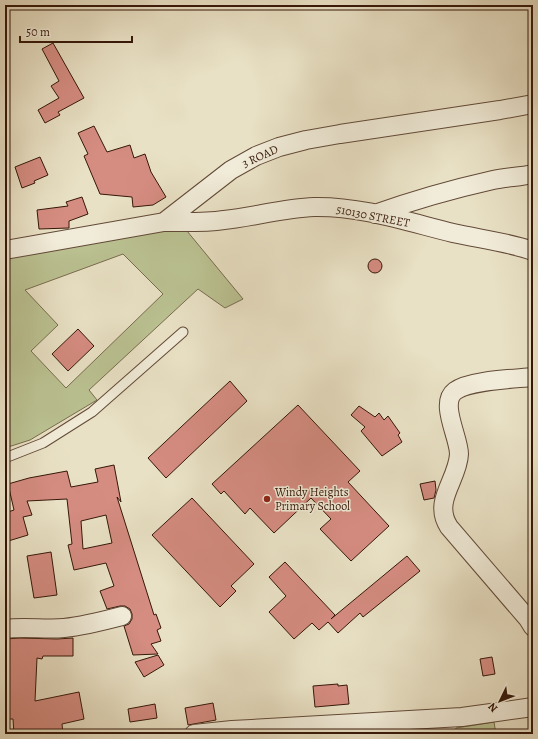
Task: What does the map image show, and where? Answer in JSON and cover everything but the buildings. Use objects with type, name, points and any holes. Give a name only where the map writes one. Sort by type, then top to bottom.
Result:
[{"type":"street","name":"3 ROAD","points":[[5,250],[164,222],[231,170],[256,156],[279,147],[306,140],[340,134],[533,104]]},
{"type":"street","points":[[375,214],[422,198],[460,188],[495,180],[533,174]]},
{"type":"street","name":"510130 STREET","points":[[164,222],[225,220],[271,212],[334,207],[375,214],[533,251]]},
{"type":"street","points":[[533,378],[475,384],[462,387],[450,396],[449,412],[458,446],[459,456],[448,487],[443,513],[444,519],[449,527],[528,619],[533,627]]},
{"type":"street","points":[[5,629],[15,627],[63,628],[91,624],[122,616]]},
{"type":"street","points":[[194,734],[232,730],[462,717],[533,707]]},
{"type":"lane","points":[[5,458],[24,452],[43,443],[92,412],[183,332]]},
{"type":"green space","points":[[163,228],[187,231],[243,299],[225,308],[198,289],[89,390],[97,400],[30,440],[5,448],[5,259]],"holes":[[[123,254],[163,294],[66,388],[31,351],[58,325],[25,290]]]},
{"type":"green space","points":[[494,722],[496,734],[454,734],[456,728]]},
{"type":"place","name":"Windy Heights Primary School","points":[[267,499]]}]
